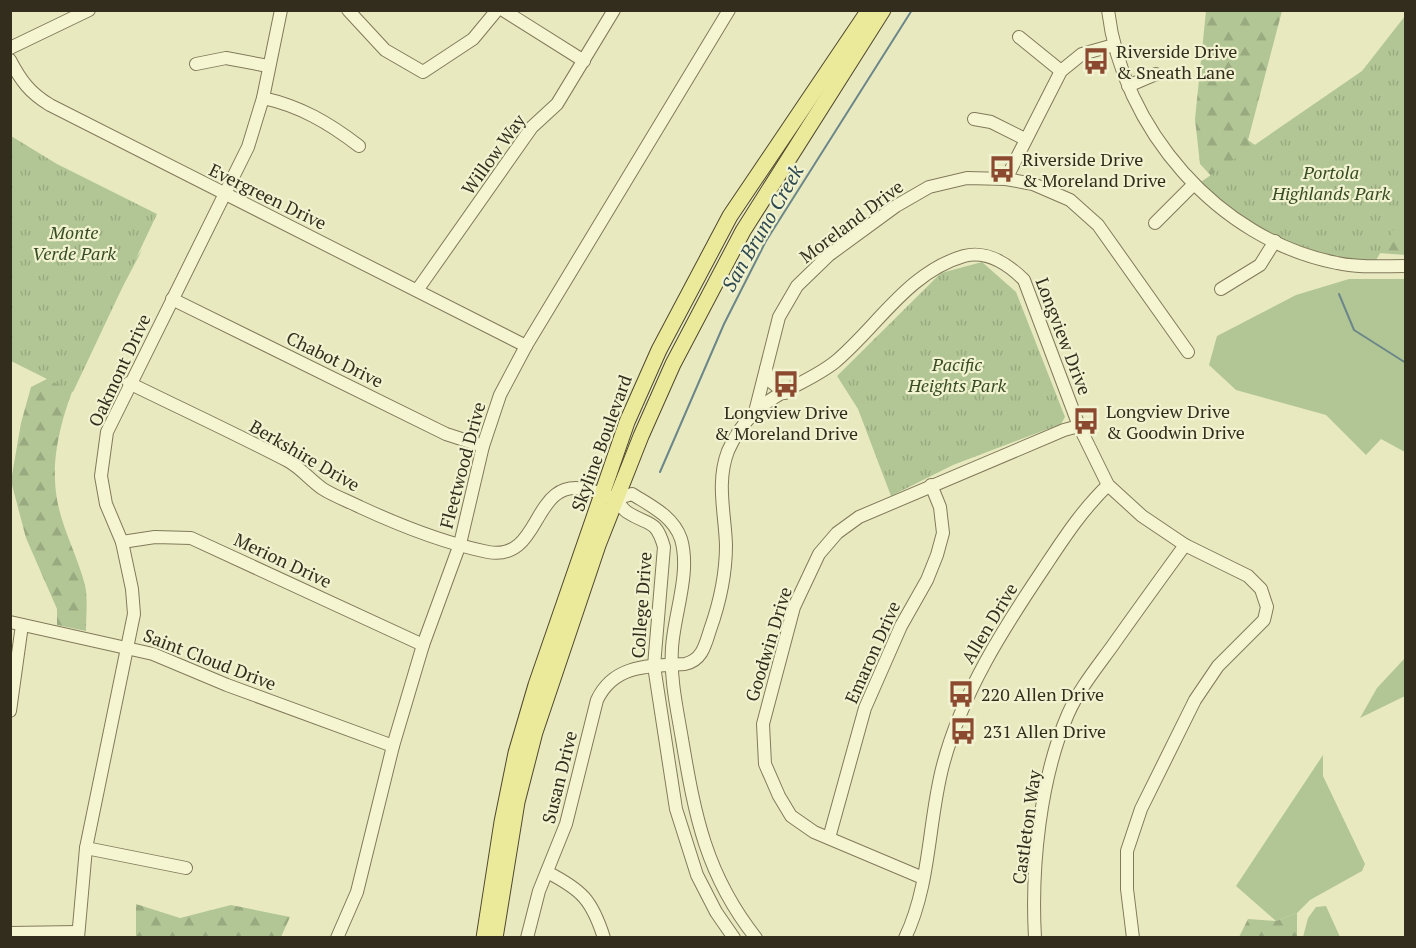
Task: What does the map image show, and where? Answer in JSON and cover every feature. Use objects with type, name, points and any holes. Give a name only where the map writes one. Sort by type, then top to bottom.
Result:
[{"type":"main road","name":"Skyline Boulevard","points":[[495,938],[525,766],[642,388],[715,243],[753,179],[869,10]]},
{"type":"main road","name":"Skyline Boulevard","points":[[484,938],[502,822],[516,753],[536,685],[609,496],[723,266],[781,168],[883,10]]},
{"type":"street","points":[[10,48],[89,10]]},
{"type":"street","name":"Oakmont Drive","points":[[78,935],[86,848],[129,648],[134,614],[132,589],[122,542],[106,504],[101,476],[107,432],[129,383],[248,147],[263,98],[281,10]]},
{"type":"street","points":[[348,10],[385,50],[423,72],[473,39],[497,10]]},
{"type":"street","points":[[503,10],[584,61]]},
{"type":"street","name":"Willow Way","points":[[418,289],[532,127],[557,104],[614,10]]},
{"type":"street","name":"Fleetwood Drive","points":[[337,938],[357,892],[393,746],[423,645],[460,544],[483,446],[500,395],[526,346],[729,10]]},
{"type":"street","points":[[1108,10],[1114,45],[1128,86],[1150,130],[1194,184],[1231,214],[1275,241],[1337,264],[1406,266]]},
{"type":"street","points":[[1019,37],[1061,72]]},
{"type":"street","points":[[1006,179],[1061,72],[1082,54],[1114,45]]},
{"type":"street","points":[[196,64],[225,58],[268,66]]},
{"type":"street","name":"Evergreen Drive","points":[[10,60],[20,81],[33,94],[224,194],[418,289],[526,346]]},
{"type":"street","points":[[1128,86],[1156,74]]},
{"type":"street","points":[[263,98],[292,104],[335,127],[359,146]]},
{"type":"street","points":[[974,119],[991,122],[1026,139]]},
{"type":"street","name":"Moreland Drive","points":[[755,412],[779,318],[798,286],[829,255],[896,206],[929,187],[967,178],[1006,179],[1053,191],[1085,212],[1098,225],[1188,352]]},
{"type":"street","points":[[1155,223],[1194,184]]},
{"type":"street","points":[[1221,289],[1260,265],[1275,241]]},
{"type":"street","name":"Longview Drive","points":[[662,666],[693,662],[699,657],[714,619],[725,565],[721,489],[723,468],[735,436],[755,412],[834,362],[914,282],[934,269],[966,255],[996,259],[1009,265],[1024,280],[1079,426],[1108,485],[1142,516],[1185,545],[1248,576],[1261,589],[1267,607],[1264,621],[1218,666],[1195,700],[1141,809],[1127,850],[1126,889],[1133,938]]},
{"type":"street","name":"Chabot Drive","points":[[172,299],[446,434],[483,446]]},
{"type":"street","points":[[766,367],[769,380],[785,393]]},
{"type":"street","name":"Berkshire Drive","points":[[129,383],[291,463],[324,490],[405,528],[490,552],[504,552],[522,543],[549,500],[558,492],[579,487],[609,496]]},
{"type":"street","name":"Goodwin Drive","points":[[923,878],[814,832],[791,816],[779,796],[765,764],[763,724],[794,607],[819,554],[837,533],[859,517],[1064,429],[1079,426]]},
{"type":"street","name":"Emaron Drive","points":[[829,838],[865,708],[901,626],[938,555],[943,533],[940,507],[931,485]]},
{"type":"street","name":"Allen Drive","points":[[905,938],[923,878],[942,766],[969,694],[992,650],[1029,591],[1086,506],[1108,485]]},
{"type":"street","name":"College Drive","points":[[609,496],[632,494],[659,511],[678,532],[683,565],[662,666],[704,848],[720,886],[756,938]]},
{"type":"street","name":"College Drive","points":[[609,496],[627,512],[649,521],[657,529],[664,547],[662,666],[682,832],[706,894],[734,938]]},
{"type":"street","name":"Merion Drive","points":[[122,542],[155,537],[191,538],[423,645]]},
{"type":"street","name":"Castleton Way","points":[[1035,938],[1033,909],[1037,850],[1048,779],[1069,713],[1094,672],[1185,545]]},
{"type":"street","points":[[10,711],[16,624]]},
{"type":"street","name":"Saint Cloud Drive","points":[[16,624],[153,654],[237,689],[393,746]]},
{"type":"street","name":"Susan Drive","points":[[527,938],[546,872],[561,842],[597,700],[603,687],[621,672],[662,666]]},
{"type":"street","points":[[86,848],[186,868]]},
{"type":"street","points":[[546,872],[579,890],[589,901],[604,938]]},
{"type":"street","points":[[10,933],[78,935]]},
{"type":"green space","points":[[1206,11],[1282,11],[1248,140],[1331,199],[1405,202],[1405,255],[1326,249],[1230,196],[1200,164],[1195,119]]},
{"type":"green space","name":"Portola Highlands Park","points":[[1405,16],[1405,210],[1371,269],[1294,250],[1195,186],[1362,71]]},
{"type":"green space","name":"Monte Verde Park","points":[[11,136],[57,164],[157,214],[73,392],[11,361]]},
{"type":"green space","points":[[142,250],[82,367],[60,431],[55,462],[58,505],[85,585],[86,631],[57,625],[57,609],[26,538],[11,481],[21,423],[31,387],[47,379]]},
{"type":"green space","name":"Pacific Heights Park","points":[[982,262],[1016,292],[1065,417],[1061,424],[953,465],[891,496],[858,409],[837,376],[941,273]]},
{"type":"green space","points":[[1349,279],[1405,279],[1405,452],[1381,439],[1366,455],[1326,415],[1236,390],[1209,365],[1217,336],[1296,295]]},
{"type":"green space","points":[[1405,658],[1405,696],[1360,718],[1377,688]]},
{"type":"green space","points":[[1323,755],[1323,776],[1365,864],[1362,871],[1310,900],[1297,913],[1276,921],[1236,886]]},
{"type":"green space","points":[[136,904],[180,918],[231,905],[290,917],[281,937],[136,937]]},
{"type":"green space","points":[[1326,906],[1340,937],[1303,937],[1308,918],[1316,907]]},
{"type":"green space","points":[[1297,913],[1297,937],[1239,937],[1248,919],[1276,921]]},
{"type":"waterway","name":"San Bruno Creek","points":[[660,472],[724,324],[766,241],[912,10]]},
{"type":"waterway","name":"San Bruno Creek","points":[[1339,294],[1354,330],[1406,363]]},
{"type":"place","name":"Riverside Drive & Sneath Lane","points":[[1096,61]]},
{"type":"place","name":"Riverside Drive & Moreland Drive","points":[[1002,169]]},
{"type":"place","name":"Longview Drive & Moreland Drive","points":[[786,384]]},
{"type":"place","name":"Longview Drive & Goodwin Drive","points":[[1086,421]]},
{"type":"place","name":"220 Allen Drive","points":[[961,694]]},
{"type":"place","name":"231 Allen Drive","points":[[963,731]]}]
